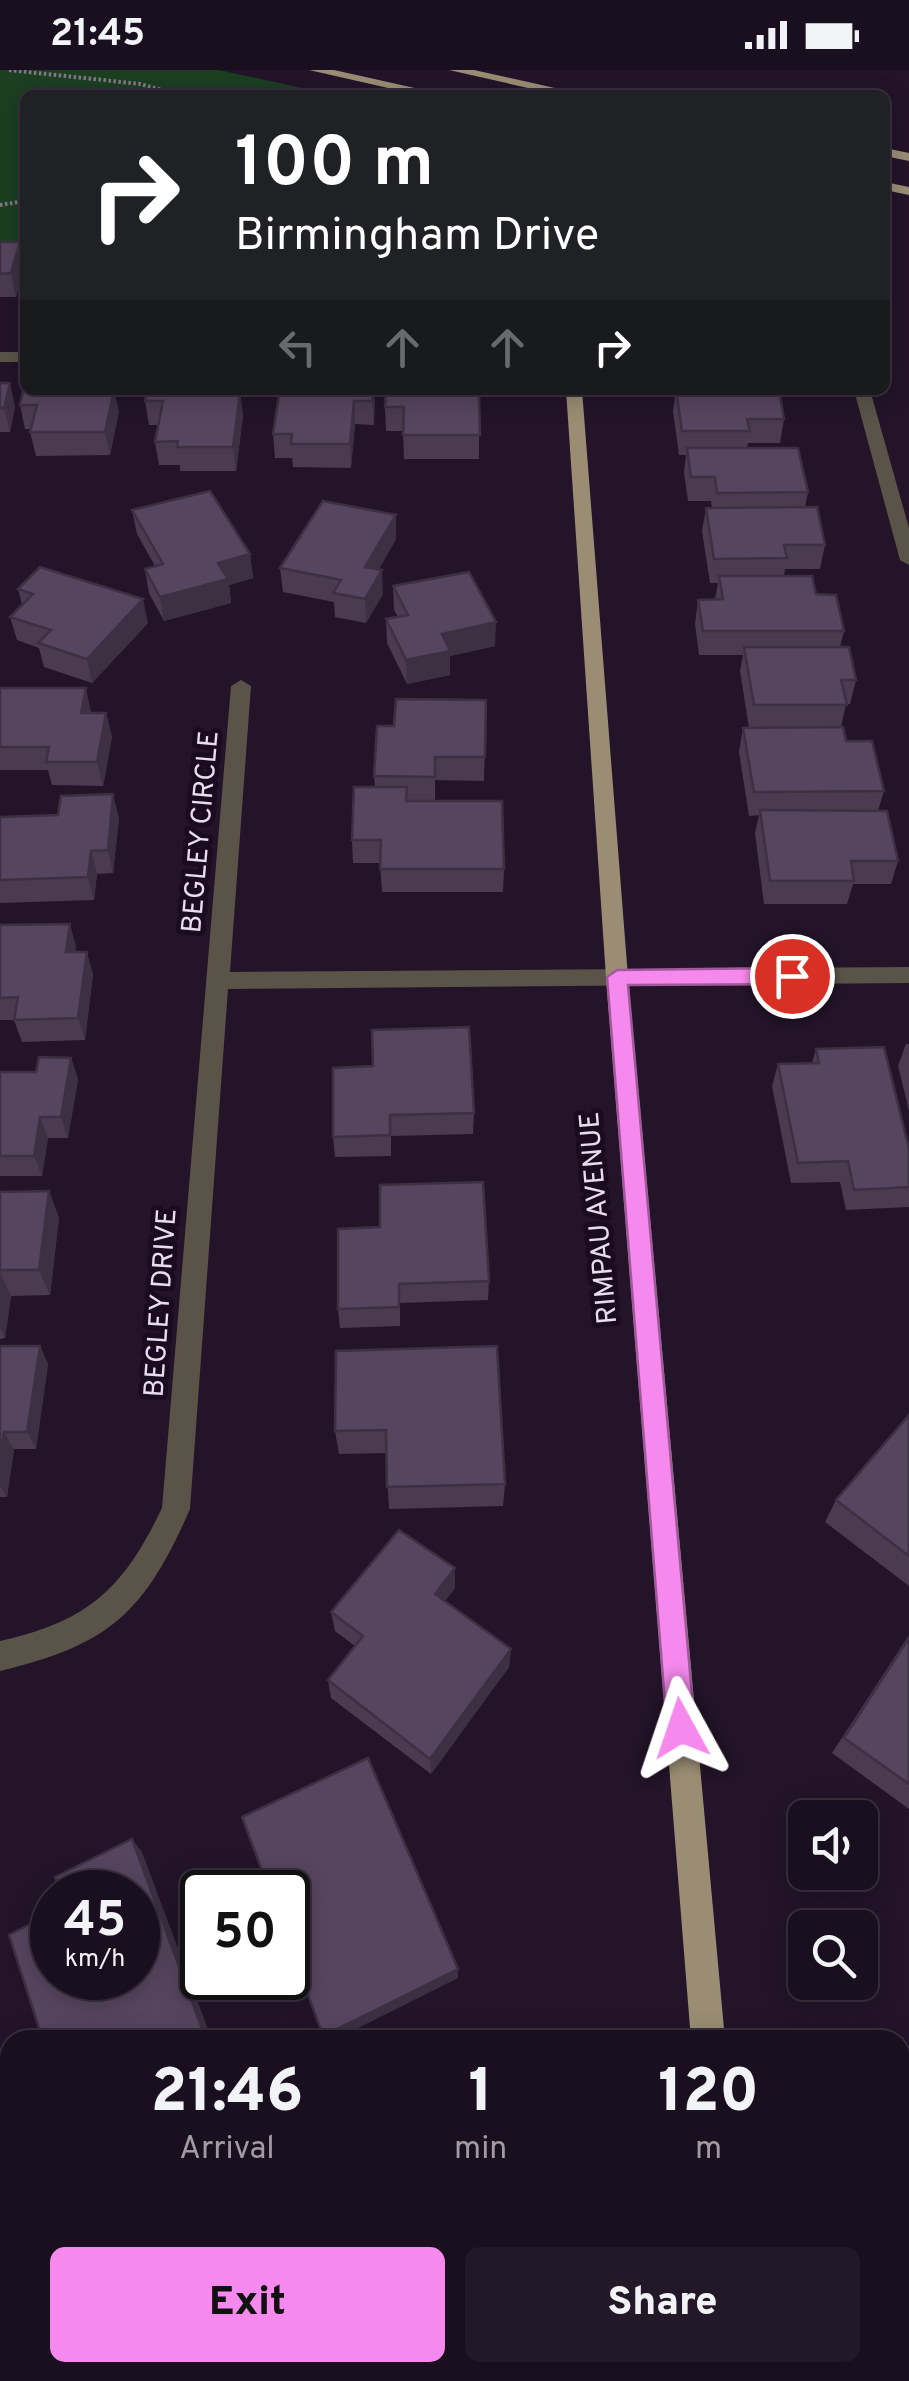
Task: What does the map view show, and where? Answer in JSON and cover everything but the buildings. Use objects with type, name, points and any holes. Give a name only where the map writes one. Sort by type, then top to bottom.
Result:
[{"type":"main road","points":[[315,70],[414,90]]},
{"type":"main road","points":[[455,70],[538,90]]},
{"type":"main road","name":"RIMPAU AVENUE","points":[[574,395],[617,977],[707,2030]]},
{"type":"street","points":[[863,395],[909,560]]},
{"type":"street","name":"BEGLEY CIRCLE","points":[[217,981],[242,686]]},
{"type":"street","points":[[217,981],[909,975]]},
{"type":"street","name":"BEGLEY DRIVE","points":[[0,1656],[58,1642],[114,1612],[150,1566],[176,1509],[217,981]]},
{"type":"path","points":[[0,80],[12,70],[169,90]]},
{"type":"green space","points":[[0,70],[219,70],[311,90],[20,90],[20,245],[0,246]]},
{"type":"route","points":[[681,1728],[617,977],[792,976]]}]
